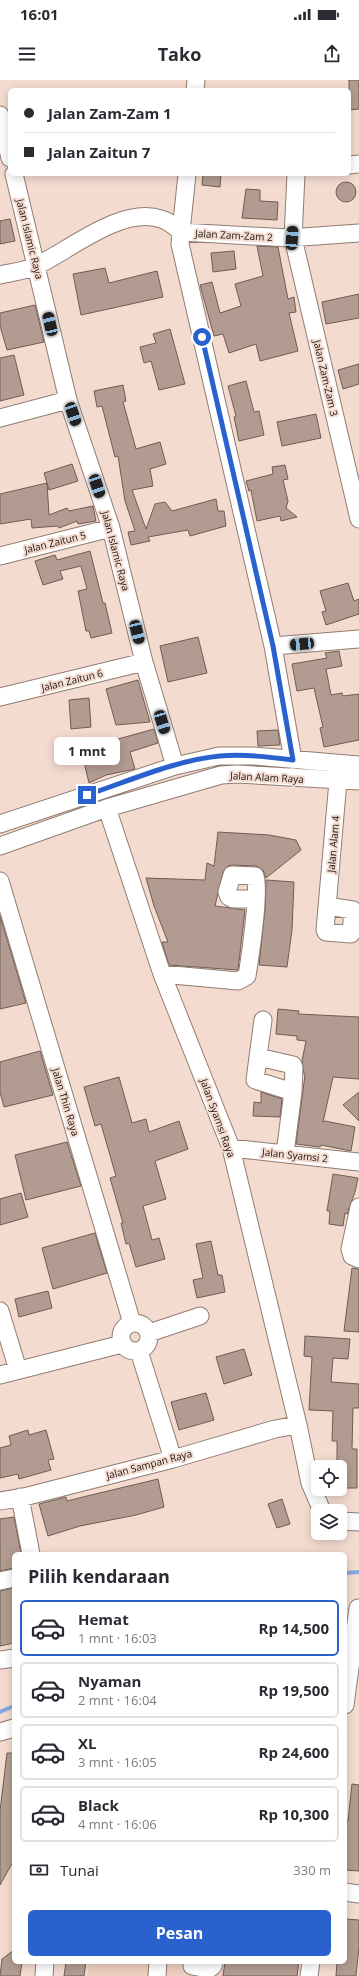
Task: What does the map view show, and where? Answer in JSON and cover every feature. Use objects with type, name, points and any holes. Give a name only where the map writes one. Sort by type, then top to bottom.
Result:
[{"type":"street","points":[[1,126],[8,151]]},
{"type":"street","name":"Jalan Islamic Raya","points":[[14,176],[68,400],[111,528],[144,662],[175,766]]},
{"type":"street","points":[[187,176],[180,244],[273,646],[293,760]]},
{"type":"street","name":"Jalan Zam-Zam 3","points":[[296,176],[292,238],[359,519]]},
{"type":"street","points":[[0,275],[37,266],[96,231],[116,223],[146,216],[160,218],[170,222],[181,232]]},
{"type":"street","name":"Jalan Zam-Zam 2","points":[[181,232],[292,238],[359,233]]},
{"type":"street","points":[[0,418],[68,400]]},
{"type":"street","name":"Jalan Zaitun 5","points":[[0,556],[111,528]]},
{"type":"street","points":[[273,646],[359,639]]},
{"type":"street","name":"Jalan Zaitun 6","points":[[0,697],[144,662]]},
{"type":"street","points":[[0,824],[175,766],[219,756],[253,756],[359,765]]},
{"type":"street","name":"Jalan Alam Raya","points":[[0,846],[107,808],[220,775],[237,774],[338,781],[359,781]]},
{"type":"street","name":"Jalan Alam 4","points":[[327,906],[338,781]]},
{"type":"street","name":"Jalan Syamsi Raya","points":[[107,808],[162,974],[231,1148],[298,1425],[310,1483],[319,1504]]},
{"type":"street","name":"Jalan Thin Raya","points":[[0,881],[132,1323]]},
{"type":"street","points":[[162,974],[238,981],[245,979],[248,976],[256,899]]},
{"type":"street","points":[[263,1020],[255,1080],[293,1092]]},
{"type":"street","points":[[258,1057],[293,1065],[295,1073],[284,1153]]},
{"type":"street","name":"Jalan Syamsi 2","points":[[231,1148],[359,1162]]},
{"type":"street","points":[[359,1207],[350,1249],[352,1256],[359,1259]]},
{"type":"street","points":[[0,1311],[18,1370]]},
{"type":"street","points":[[149,1333],[200,1316]]},
{"type":"street","points":[[132,1323],[143,1325],[149,1333],[148,1344],[138,1351],[129,1350],[122,1344],[121,1335],[125,1327],[132,1323]]},
{"type":"street","points":[[0,1375],[122,1344]]},
{"type":"street","points":[[138,1351],[173,1459]]},
{"type":"street","name":"Jalan Sampan Raya","points":[[0,1501],[173,1459],[275,1429],[298,1425]]},
{"type":"street","points":[[20,1497],[31,1552]]},
{"type":"street","points":[[347,1521],[359,1522]]},
{"type":"street","points":[[0,1581],[12,1578]]},
{"type":"street","points":[[347,1683],[354,1607]]},
{"type":"street","points":[[0,1660],[12,1658]]},
{"type":"street","points":[[0,1732],[12,1729]]},
{"type":"street","points":[[347,1892],[359,1894]]},
{"type":"street","points":[[44,1976],[45,1964]]},
{"type":"street","points":[[157,1976],[158,1964]]},
{"type":"street","points":[[191,1968],[209,1969],[214,1964]]},
{"type":"street","points":[[309,1976],[311,1964]]},
{"type":"shaded area","points":[[89,1964],[262,1964],[261,1976],[87,1976]]},
{"type":"building","points":[[349,80],[359,80],[359,109],[351,110],[351,88],[349,88]]},
{"type":"building","points":[[203,176],[221,176],[220,187],[202,185]]},
{"type":"building","points":[[346,182],[353,185],[356,192],[353,199],[346,202],[339,199],[336,192],[339,185]]},
{"type":"building","points":[[246,189],[260,190],[260,201],[278,202],[277,220],[242,218]]},
{"type":"building","points":[[10,219],[15,241],[0,244],[0,221]]},
{"type":"building","points":[[257,246],[278,247],[288,299],[294,297],[296,312],[289,313],[298,351],[260,361],[256,344],[229,353],[223,334],[214,336],[200,285],[212,282],[220,313],[241,306],[235,284],[263,276]]},
{"type":"building","points":[[234,251],[236,269],[213,272],[211,253]]},
{"type":"building","points":[[105,268],[109,283],[157,271],[163,297],[81,315],[73,274]]},
{"type":"building","points":[[359,294],[359,318],[326,324],[322,302]]},
{"type":"building","points":[[35,305],[44,342],[7,350],[0,326],[0,313]]},
{"type":"building","points":[[170,329],[185,384],[159,390],[151,361],[144,363],[140,347],[156,343],[153,334]]},
{"type":"building","points":[[14,355],[24,395],[0,401],[0,358]]},
{"type":"building","points":[[359,364],[359,384],[343,389],[338,370]]},
{"type":"building","points":[[246,381],[254,412],[259,411],[264,435],[239,441],[234,417],[236,416],[228,386]]},
{"type":"building","points":[[123,385],[126,401],[123,402],[136,449],[160,442],[166,464],[150,469],[153,486],[132,490],[146,529],[155,504],[165,502],[172,511],[216,499],[218,511],[224,511],[226,526],[190,536],[188,530],[148,537],[150,541],[131,545],[128,532],[135,531],[125,501],[118,456],[115,457],[102,406],[97,407],[94,391]]},
{"type":"building","points":[[316,414],[321,438],[282,446],[277,422]]},
{"type":"building","points":[[72,464],[78,481],[49,490],[44,473]]},
{"type":"building","points":[[285,465],[288,479],[283,480],[288,501],[286,508],[297,517],[281,521],[280,516],[257,521],[251,490],[249,491],[246,481],[273,474],[272,467]]},
{"type":"building","points":[[47,483],[49,515],[67,508],[69,511],[93,506],[96,521],[78,524],[77,521],[59,528],[58,526],[32,528],[31,519],[0,524],[0,494]]},
{"type":"building","points":[[90,551],[112,633],[91,638],[89,631],[86,631],[78,591],[87,589],[81,566],[60,571],[63,579],[43,585],[35,561],[55,555],[57,560]]},
{"type":"building","points":[[348,583],[354,601],[359,599],[359,614],[326,625],[322,612],[326,611],[320,591]]},
{"type":"building","points":[[198,637],[207,673],[168,682],[160,646]]},
{"type":"building","points":[[339,651],[342,666],[326,669],[331,695],[342,693],[343,696],[359,694],[359,740],[324,747],[320,728],[323,727],[314,688],[297,691],[292,664],[327,658],[325,653]]},
{"type":"building","points":[[138,680],[150,722],[116,725],[106,689]]},
{"type":"building","points":[[89,698],[91,727],[71,729],[69,700]]},
{"type":"building","points":[[154,729],[158,743],[130,752],[135,769],[106,775],[89,783],[84,762],[79,763],[75,752],[99,745],[100,748],[119,742],[118,739]]},
{"type":"building","points":[[278,730],[280,745],[258,746],[257,731]]},
{"type":"building","points":[[218,832],[269,835],[296,840],[301,850],[266,878],[263,870],[256,866],[232,865],[228,866],[223,872],[215,906],[245,910],[238,970],[169,965],[162,942],[168,942],[154,906],[146,878],[205,880],[207,863],[214,866]]},
{"type":"building","points":[[266,880],[294,882],[292,930],[287,967],[259,965],[265,909]]},
{"type":"building","points":[[0,916],[26,1003],[0,1009]]},
{"type":"building","points":[[278,1009],[299,1011],[298,1014],[359,1017],[359,1079],[333,1077],[323,1122],[325,1121],[355,1127],[351,1151],[321,1145],[320,1147],[296,1144],[305,1075],[302,1061],[306,1041],[297,1040],[297,1036],[276,1034]]},
{"type":"building","points":[[40,1051],[53,1095],[4,1107],[0,1092],[0,1062]]},
{"type":"building","points":[[119,1077],[132,1123],[146,1119],[149,1132],[179,1121],[188,1149],[155,1161],[166,1199],[143,1206],[152,1240],[159,1238],[165,1259],[136,1267],[129,1243],[126,1244],[121,1223],[123,1223],[110,1178],[116,1176],[101,1124],[95,1126],[84,1087]]},
{"type":"building","points":[[261,1092],[282,1099],[280,1117],[253,1116],[254,1102],[261,1103]]},
{"type":"building","points":[[359,1092],[359,1121],[343,1105]]},
{"type":"building","points":[[67,1142],[81,1186],[26,1200],[15,1155]]},
{"type":"building","points":[[333,1174],[358,1178],[355,1192],[347,1214],[345,1213],[343,1226],[329,1224],[330,1211],[327,1211]]},
{"type":"building","points":[[21,1193],[28,1217],[0,1225],[0,1199]]},
{"type":"building","points":[[95,1233],[107,1273],[53,1289],[42,1248]]},
{"type":"building","points":[[211,1241],[218,1275],[222,1275],[225,1292],[197,1298],[193,1280],[203,1278],[196,1244]]},
{"type":"building","points":[[352,1268],[359,1269],[359,1332],[344,1331]]},
{"type":"building","points":[[48,1291],[52,1308],[19,1317],[15,1299]]},
{"type":"building","points":[[305,1336],[350,1339],[348,1359],[333,1358],[331,1382],[359,1384],[359,1408],[353,1408],[352,1449],[357,1449],[357,1488],[347,1488],[347,1460],[337,1460],[337,1441],[332,1441],[333,1411],[309,1410],[312,1357],[304,1356]]},
{"type":"building","points":[[244,1349],[252,1375],[224,1384],[216,1357]]},
{"type":"building","points":[[206,1393],[214,1420],[179,1430],[171,1402]]},
{"type":"building","points":[[28,1430],[29,1435],[46,1430],[54,1459],[48,1460],[51,1470],[19,1479],[18,1474],[0,1478],[0,1448],[11,1445],[9,1436]]},
{"type":"building","points":[[158,1479],[164,1507],[136,1515],[80,1526],[48,1536],[39,1504],[66,1497],[67,1501]]},
{"type":"building","points":[[282,1499],[290,1524],[277,1528],[268,1504]]},
{"type":"building","points":[[14,1517],[21,1552],[12,1552],[12,1568],[0,1571],[0,1519]]},
{"type":"building","points":[[12,1588],[12,1643],[0,1646],[0,1591]]},
{"type":"building","points":[[7,1753],[12,1753],[12,1864],[0,1885],[0,1811]]},
{"type":"building","points":[[352,1784],[359,1785],[359,1871],[347,1870],[348,1821]]},
{"type":"building","points":[[347,1919],[359,1920],[359,1947],[356,1976],[336,1976],[337,1964],[347,1964]]},
{"type":"building","points":[[12,1952],[12,1964],[22,1964],[20,1976],[0,1976],[2,1959]]},
{"type":"building","points":[[66,1964],[86,1964],[84,1976],[64,1976]]},
{"type":"building","points":[[225,1964],[299,1964],[297,1976],[223,1976]]},
{"type":"waterway","points":[[347,1573],[359,1572]]},
{"type":"waterway","points":[[0,1712],[12,1707]]},
{"type":"route","points":[[87,795],[175,766],[219,756],[253,756],[293,760],[273,646],[202,337]]}]
